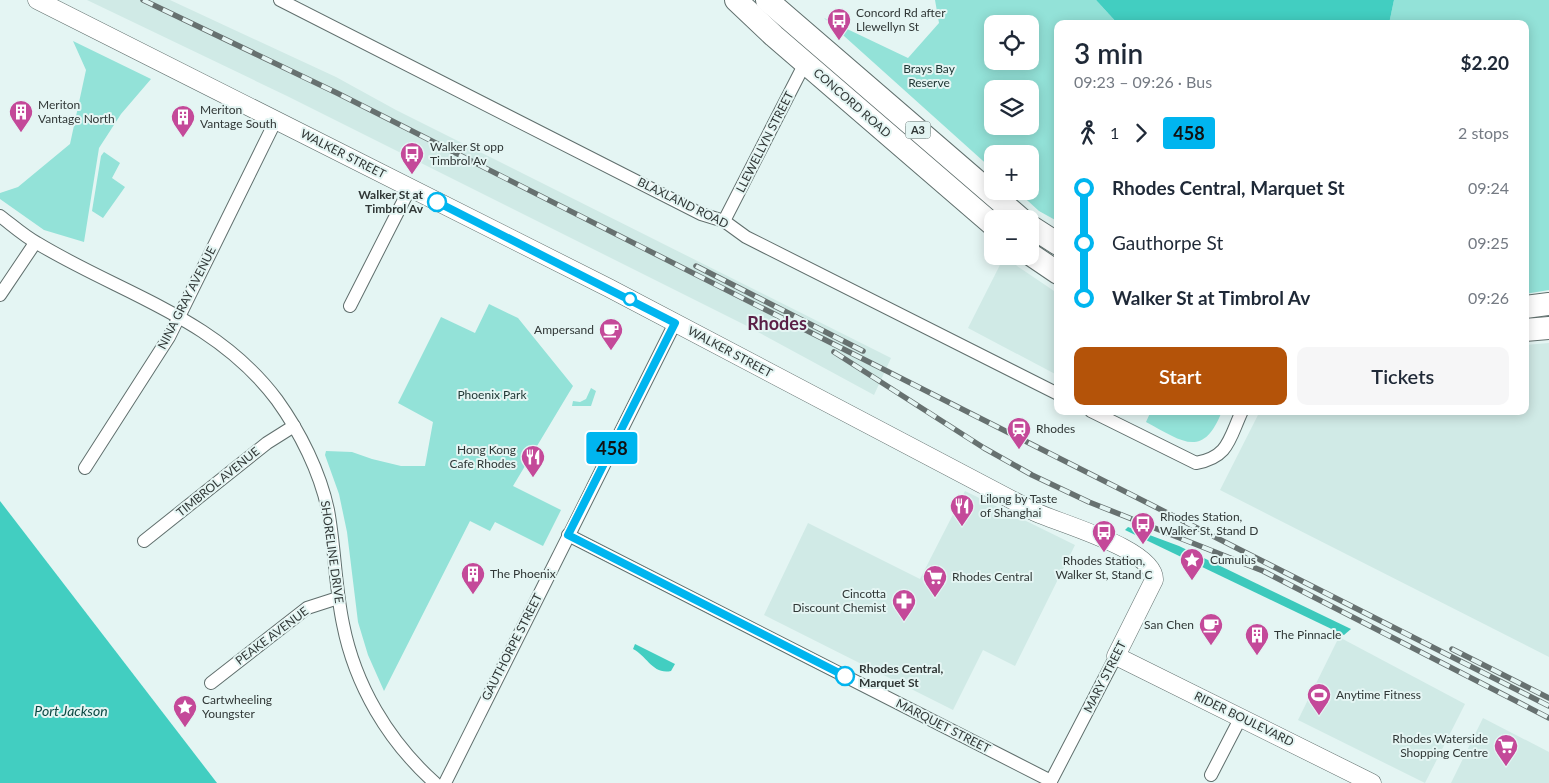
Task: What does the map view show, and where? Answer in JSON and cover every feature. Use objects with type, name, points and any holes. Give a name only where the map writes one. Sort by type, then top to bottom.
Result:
[{"type":"highway","name":"CONCORD ROAD","points":[[736,0],[767,6],[1011,210]]},
{"type":"highway","name":"CONCORD ROAD","points":[[767,6],[805,63],[984,217]]},
{"type":"highway","points":[[1039,232],[1054,241]]},
{"type":"highway","points":[[1039,260],[1054,270]]},
{"type":"highway","points":[[1529,306],[1549,304]]},
{"type":"highway","points":[[1529,330],[1549,328]]},
{"type":"street","name":"WALKER STREET","points":[[37,0],[675,323],[897,442],[1051,520],[1095,535],[1134,554],[1152,569]]},
{"type":"street","name":"BLAXLAND ROAD","points":[[280,0],[701,214],[724,222],[746,237],[1054,392]]},
{"type":"street","name":"LLEWELLYN STREET","points":[[724,222],[805,63]]},
{"type":"street","name":"NINA GRAY AVENUE","points":[[85,468],[169,338],[276,120]]},
{"type":"street","points":[[350,306],[410,188]]},
{"type":"street","name":"SHORELINE DRIVE","points":[[0,216],[35,243],[180,316],[205,331],[235,355],[277,400],[294,426],[320,484],[328,510],[338,598],[349,648],[367,695],[392,737],[434,783]]},
{"type":"street","points":[[0,295],[35,243]]},
{"type":"street","name":"GAUTHORPE STREET","points":[[445,783],[675,323]]},
{"type":"street","points":[[1099,415],[1196,463],[1211,460],[1221,454],[1240,415]]},
{"type":"street","name":"TIMBROL AVENUE","points":[[144,542],[267,443],[294,426]]},
{"type":"street","name":"MARQUET STREET","points":[[568,535],[1051,782]]},
{"type":"street","name":"MARY STREET","points":[[1051,782],[1154,582],[1152,569]]},
{"type":"street","name":"PEAKE AVENUE","points":[[211,683],[307,608],[318,602],[338,598]]},
{"type":"street","name":"RIDER BOULEVARD","points":[[1116,656],[1241,716],[1372,783]]},
{"type":"street","points":[[1211,775],[1241,716]]},
{"type":"shaded area","points":[[87,0],[170,0],[336,77],[396,110],[891,358],[874,395],[747,326],[287,96]]},
{"type":"shaded area","points":[[1000,265],[1016,265],[1054,291],[1054,373],[968,328]]},
{"type":"shaded area","points":[[1549,343],[1549,657],[1220,490],[1258,415],[1529,415],[1529,345]]},
{"type":"shaded area","name":"Rhodes Central","points":[[965,491],[1075,545],[1015,666],[983,650],[953,710],[764,615],[808,523],[920,579]]},
{"type":"shaded area","points":[[1128,527],[1179,546],[1351,629],[1344,635],[1125,530]]},
{"type":"shaded area","points":[[1339,637],[1465,704],[1425,783],[1298,720]]},
{"type":"shaded area","name":"Rhodes Waterside Shopping Centre","points":[[1483,718],[1549,752],[1549,783],[1451,783]]},
{"type":"green space","name":"Brays Bay Reserve","points":[[935,0],[1096,0],[1114,20],[1054,20],[1054,219],[1039,211],[1027,200],[1039,200],[1039,145],[984,145],[984,162],[824,18],[908,58],[939,23]]},
{"type":"green space","points":[[1394,0],[1549,0],[1549,290],[1529,293],[1529,20],[1390,20]]},
{"type":"green space","points":[[73,41],[151,79],[121,114],[99,148],[84,242],[44,230],[0,199],[0,193],[18,187],[70,144],[86,70]]},
{"type":"green space","points":[[104,152],[120,163],[112,178],[125,187],[103,218],[92,211],[101,156]]},
{"type":"green space","name":"Phoenix Park","points":[[489,304],[518,318],[573,386],[513,486],[561,510],[543,546],[495,522],[490,531],[470,521],[384,691],[368,655],[358,622],[347,532],[339,494],[325,455],[326,451],[352,452],[401,466],[425,466],[433,422],[398,403],[441,317],[475,333]]},
{"type":"green space","points":[[591,388],[596,391],[591,406],[572,406],[573,401],[580,402],[586,399]]},
{"type":"green space","points":[[1149,415],[1220,415],[1207,436],[1199,441],[1190,442],[1170,435],[1146,422]]},
{"type":"water","points":[[1096,0],[1394,0],[1390,20],[1114,20]]},
{"type":"water","name":"Port Jackson","points":[[0,501],[217,783],[0,783]]},
{"type":"water","points":[[635,644],[675,664],[671,671],[655,668],[633,649]]},
{"type":"railway","points":[[143,0],[337,93],[1549,706]]},
{"type":"railway","points":[[696,266],[863,351]]},
{"type":"railway","points":[[834,352],[984,448],[1032,475],[1089,502],[1263,571],[1549,718]]},
{"type":"railway","points":[[1452,649],[1549,698]]},
{"type":"bus line","name":"458","points":[[437,202],[675,323],[568,535],[845,676]]},
{"type":"place","name":"Concord Rd after Llewellyn St","points":[[839,41]]},
{"type":"place","name":"Meriton Vantage North","points":[[21,133]]},
{"type":"place","name":"Meriton Vantage South","points":[[183,138]]},
{"type":"place","name":"Walker St opp Timbrol Av","points":[[412,175]]},
{"type":"place","name":"Walker St at Timbrol Av","points":[[437,202]]},
{"type":"place","name":"Ampersand","points":[[611,351]]},
{"type":"place","name":"Rhodes","points":[[1019,450]]},
{"type":"place","name":"Hong Kong Cafe Rhodes","points":[[533,478]]},
{"type":"place","name":"Lilong by Taste of Shanghai","points":[[962,527]]},
{"type":"place","name":"Rhodes Station, Walker St, Stand D","points":[[1143,545]]},
{"type":"place","name":"Rhodes Station, Walker St, Stand C","points":[[1104,553]]},
{"type":"place","name":"Cumulus","points":[[1192,581]]},
{"type":"place","name":"The Phoenix","points":[[473,595]]},
{"type":"place","name":"Rhodes Central","points":[[935,598]]},
{"type":"place","name":"Cincotta Discount Chemist","points":[[904,622]]},
{"type":"place","name":"San Chen","points":[[1211,646]]},
{"type":"place","name":"The Pinnacle","points":[[1257,656]]},
{"type":"place","name":"Rhodes Central, Marquet St","points":[[845,676]]},
{"type":"place","name":"Anytime Fitness","points":[[1319,716]]},
{"type":"place","name":"Cartwheeling Youngster","points":[[185,728]]},
{"type":"place","name":"Rhodes Waterside Shopping Centre","points":[[1506,767]]},
{"type":"district","name":"Rhodes","points":[[777,324]]}]
